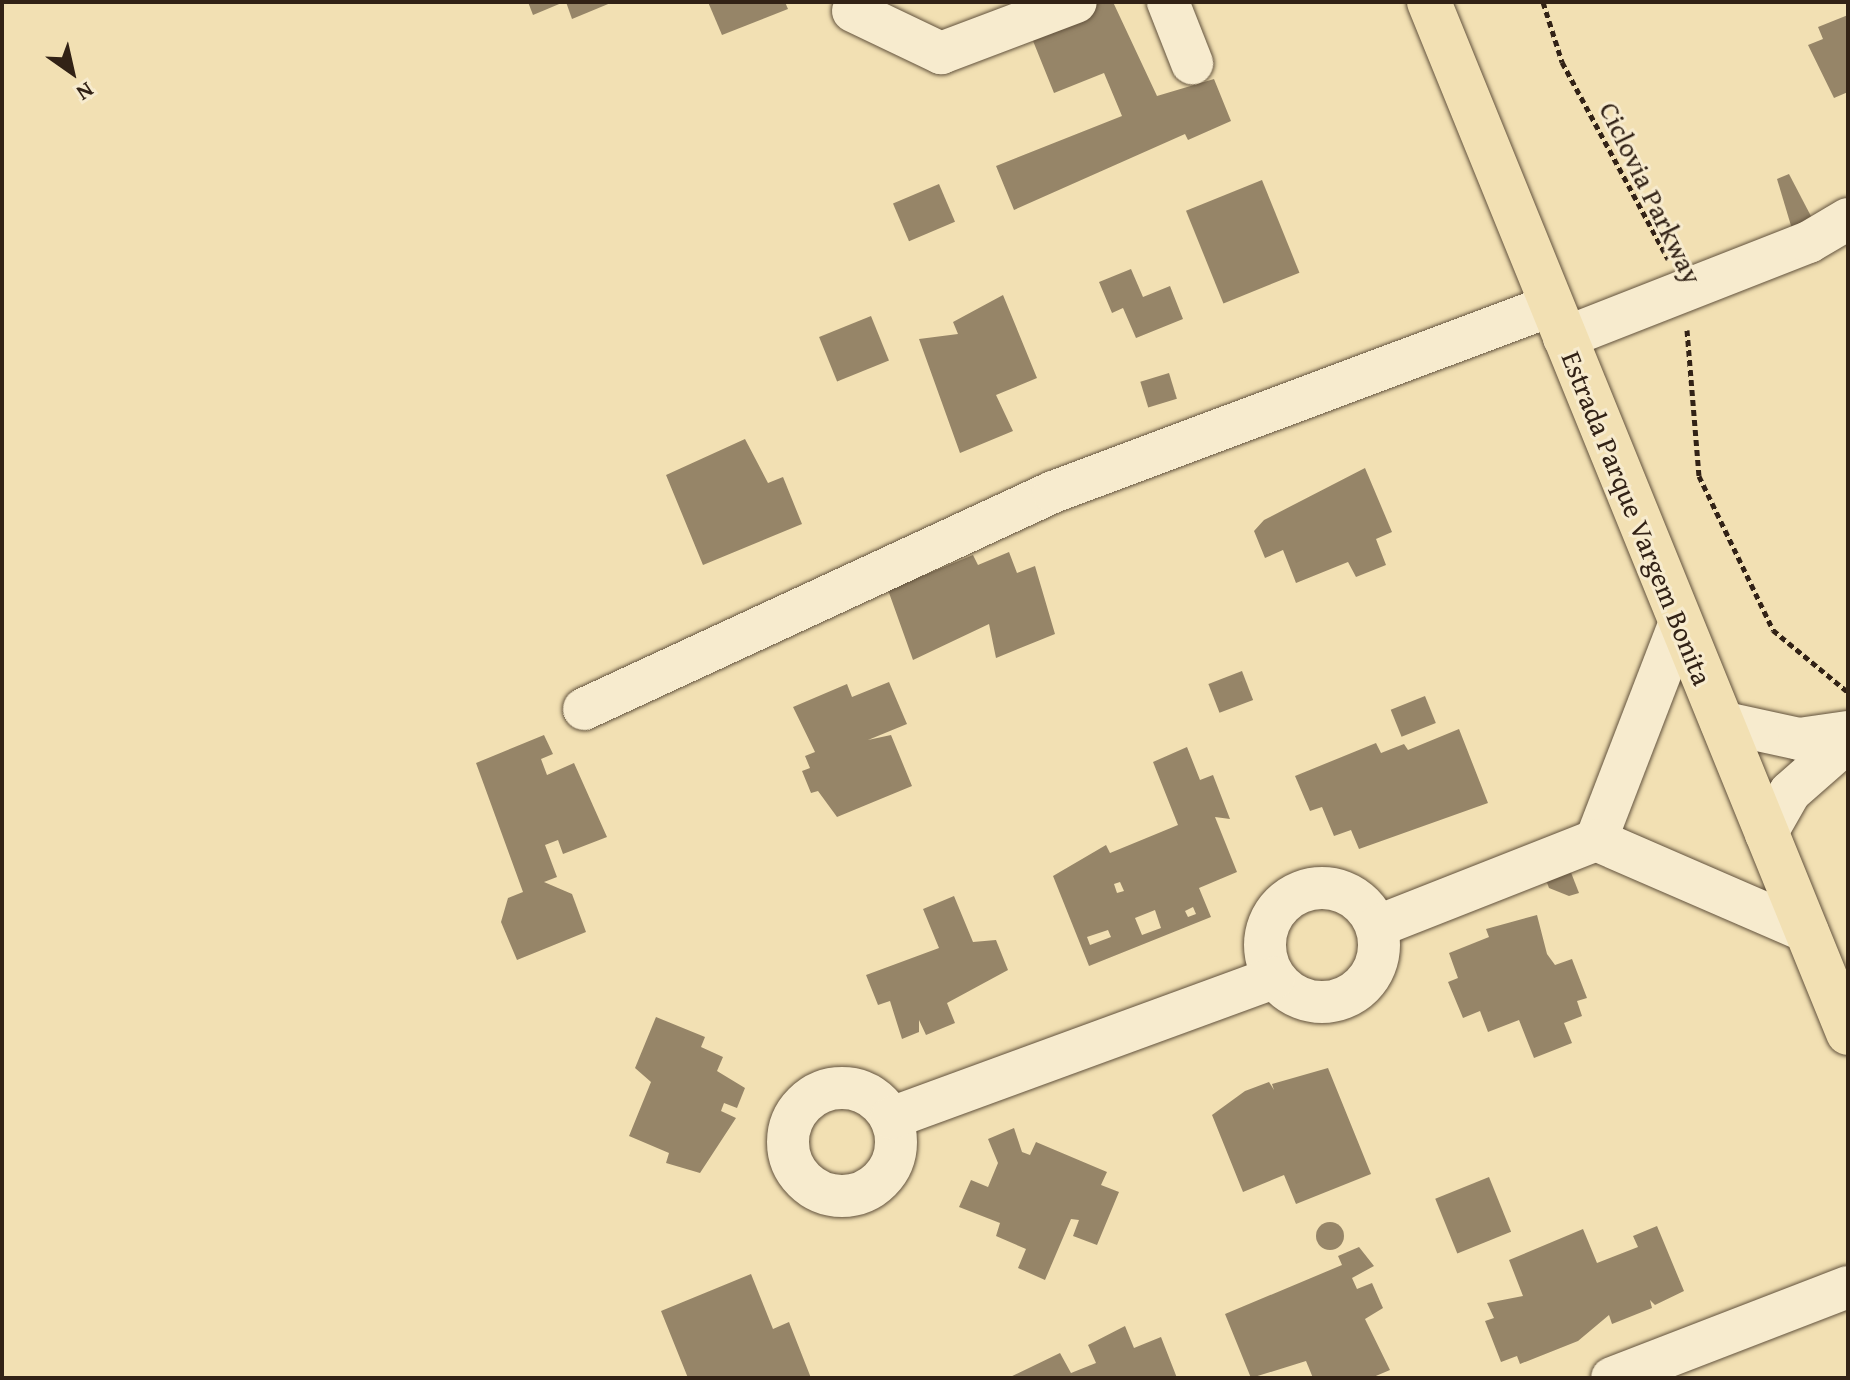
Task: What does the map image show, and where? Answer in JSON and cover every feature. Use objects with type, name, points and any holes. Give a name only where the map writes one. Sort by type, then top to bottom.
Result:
[{"type":"main road","name":"Estrada Parque Vargem Bonita","points":[[1429,2],[1678,628],[1721,722],[1848,1033]]},
{"type":"street","points":[[853,11],[941,53],[1076,2]]},
{"type":"street","points":[[1168,2],[1192,63]]},
{"type":"street","points":[[584,709],[1053,492],[1557,322],[1680,291],[1848,219]]},
{"type":"street","points":[[1596,840],[1678,628]]},
{"type":"street","points":[[1721,722],[1799,739],[1848,732]]},
{"type":"street","points":[[1766,834],[1797,784],[1848,741]]},
{"type":"street","points":[[1378,926],[1596,840],[1808,932]]},
{"type":"street","points":[[1328,886],[1359,898],[1378,926],[1373,968],[1362,987],[1333,1002],[1299,999],[1274,978],[1266,937],[1271,915],[1295,892],[1328,886]]},
{"type":"street","points":[[891,1118],[1274,978]]},
{"type":"street","points":[[1612,1378],[1848,1287]]},
{"type":"path","name":"Ciclovia Parkway","points":[[1543,2],[1562,62],[1680,291],[1699,476],[1773,630],[1848,692]]},
{"type":"building","points":[[528,2],[564,2],[533,15]]},
{"type":"building","points":[[566,2],[613,2],[572,19]]},
{"type":"building","points":[[708,2],[785,2],[788,9],[722,35]]},
{"type":"building","points":[[1099,2],[1113,2],[1157,96],[1214,79],[1231,121],[1188,140],[1185,134],[1014,210],[996,166],[1122,116],[1104,73],[1054,93],[1029,31]]},
{"type":"building","points":[[1848,15],[1848,92],[1834,98],[1808,45],[1823,39],[1818,27]]},
{"type":"building","points":[[1789,174],[1813,220],[1792,229],[1777,179]]},
{"type":"building","points":[[1262,180],[1299,273],[1223,303],[1186,211]]},
{"type":"building","points":[[939,184],[955,222],[909,241],[893,204]]},
{"type":"building","points":[[1131,269],[1143,297],[1170,286],[1183,319],[1136,338],[1123,308],[1112,313],[1099,282]]},
{"type":"building","points":[[1003,295],[1037,378],[996,395],[1013,431],[960,453],[919,339],[958,334],[953,322]]},
{"type":"building","points":[[871,316],[889,361],[837,381],[819,337]]},
{"type":"building","points":[[1169,373],[1177,399],[1148,408],[1140,382]]},
{"type":"building","points":[[745,439],[768,483],[783,477],[802,524],[703,565],[666,475]]},
{"type":"building","points":[[1365,468],[1392,532],[1376,539],[1386,565],[1356,577],[1348,562],[1296,583],[1283,550],[1265,558],[1254,531],[1264,520]]},
{"type":"building","points":[[1009,552],[1017,573],[1035,566],[1055,634],[996,658],[989,624],[913,660],[888,590],[973,555],[978,565]]},
{"type":"building","points":[[1242,671],[1253,700],[1220,713],[1208,684]]},
{"type":"building","points":[[889,682],[907,724],[868,740],[891,735],[912,786],[837,817],[818,791],[811,793],[802,771],[810,768],[805,756],[815,752],[793,707],[847,684],[852,697]]},
{"type":"building","points":[[1425,696],[1436,723],[1402,737],[1391,710]]},
{"type":"building","points":[[1459,729],[1488,803],[1359,849],[1351,830],[1334,836],[1322,807],[1310,811],[1295,776],[1376,743],[1381,753],[1404,744],[1408,750]]},
{"type":"building","points":[[544,735],[553,754],[541,759],[547,775],[574,763],[607,837],[563,854],[558,840],[545,845],[557,877],[544,882],[572,894],[586,932],[517,960],[501,922],[508,898],[523,892],[476,763]]},
{"type":"building","points":[[1187,747],[1200,780],[1213,775],[1230,819],[1215,817],[1237,872],[1199,888],[1211,917],[1089,966],[1053,876],[1106,845],[1110,853],[1178,825],[1153,762]],"holes":[[[1120,882],[1124,891],[1117,893],[1114,884]],[[1193,907],[1196,914],[1188,917],[1185,911]],[[1155,910],[1161,928],[1142,935],[1135,918]],[[1108,930],[1111,937],[1090,945],[1087,937]]]},
{"type":"building","points":[[1563,852],[1579,893],[1569,896],[1549,888],[1539,861]]},
{"type":"building","points":[[954,896],[973,942],[996,940],[1008,970],[947,1003],[955,1023],[926,1035],[919,1020],[919,1032],[902,1039],[890,1001],[878,1005],[866,975],[939,948],[923,909]]},
{"type":"building","points":[[1537,915],[1547,954],[1555,965],[1572,959],[1587,998],[1577,1001],[1582,1016],[1564,1023],[1572,1043],[1534,1058],[1519,1020],[1488,1032],[1480,1011],[1463,1018],[1448,982],[1458,978],[1449,953],[1489,937],[1486,929]]},
{"type":"building","points":[[656,1017],[705,1037],[701,1047],[723,1057],[717,1071],[745,1088],[737,1108],[724,1103],[721,1111],[736,1118],[700,1173],[666,1163],[669,1153],[629,1136],[651,1082],[635,1068]]},
{"type":"building","points":[[1328,1068],[1371,1174],[1296,1204],[1284,1175],[1243,1192],[1212,1115],[1245,1091],[1269,1082],[1274,1090],[1272,1084]]},
{"type":"building","points":[[1014,1128],[1022,1152],[1030,1155],[1036,1142],[1107,1172],[1101,1185],[1119,1192],[1097,1245],[1073,1236],[1079,1220],[1071,1219],[1045,1280],[1018,1268],[1026,1249],[996,1236],[1000,1223],[959,1207],[971,1180],[988,1187],[998,1163],[988,1139]]},
{"type":"building","points":[[1489,1177],[1511,1232],[1457,1253],[1435,1199]]},
{"type":"building","points":[[1330,1222],[1340,1226],[1344,1236],[1340,1246],[1330,1250],[1320,1246],[1316,1236],[1320,1226]]},
{"type":"building","points":[[1657,1226],[1684,1291],[1655,1305],[1650,1300],[1652,1308],[1612,1324],[1609,1315],[1578,1341],[1520,1364],[1517,1356],[1501,1362],[1485,1321],[1494,1318],[1487,1303],[1523,1296],[1509,1260],[1583,1229],[1597,1263],[1638,1247],[1633,1236]]},
{"type":"building","points":[[1359,1247],[1374,1266],[1352,1278],[1357,1289],[1372,1283],[1383,1308],[1365,1319],[1390,1370],[1371,1378],[1313,1378],[1306,1361],[1251,1378],[1225,1314],[1342,1265],[1338,1256]]},
{"type":"building","points":[[751,1274],[773,1329],[789,1322],[811,1378],[688,1378],[661,1311]]},
{"type":"building","points":[[1125,1326],[1134,1348],[1161,1337],[1177,1378],[1008,1378],[1060,1353],[1071,1373],[1096,1363],[1088,1345]]}]
